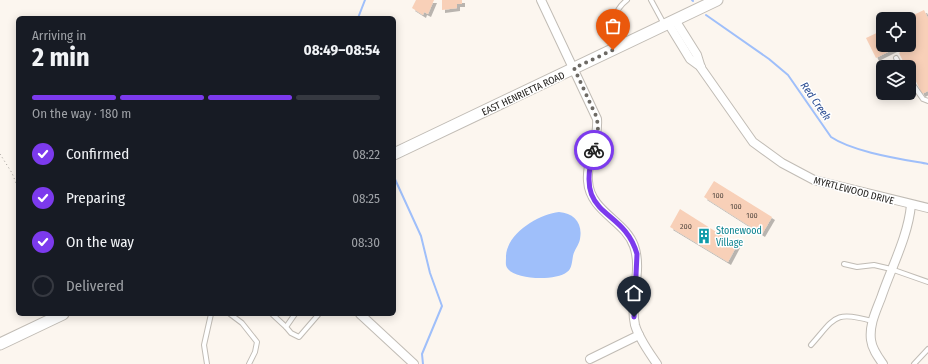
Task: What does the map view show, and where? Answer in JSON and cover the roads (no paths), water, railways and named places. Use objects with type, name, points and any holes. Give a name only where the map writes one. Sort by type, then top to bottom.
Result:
[{"type":"main road","name":"EAST HENRIETTA ROAD","points":[[396,153],[716,0]]},
{"type":"main road","points":[[0,344],[59,316]]},
{"type":"street","points":[[542,0],[597,118],[597,137],[588,174],[590,191],[600,208],[626,231],[634,245],[637,254],[634,317],[638,335],[657,364]]},
{"type":"street","name":"MYRTLEWOOD DRIVE","points":[[669,23],[697,55],[701,68],[753,142],[782,163],[814,180],[928,208]]},
{"type":"street","points":[[883,364],[875,353],[871,339],[872,321],[910,219],[911,205]]},
{"type":"street","points":[[362,316],[414,364]]},
{"type":"street","points":[[590,359],[638,335]]},
{"type":"lane","points":[[626,43],[615,19],[618,9],[627,0]]},
{"type":"lane","points":[[651,0],[669,23]]},
{"type":"lane","points":[[916,89],[923,99],[928,101]]},
{"type":"lane","points":[[844,264],[858,267],[874,265],[891,269],[928,282]]},
{"type":"lane","points":[[811,345],[835,318],[843,315],[855,316],[872,321]]},
{"type":"lane","points":[[207,364],[204,345],[211,316]]},
{"type":"lane","points":[[233,316],[253,334],[257,342],[255,352],[249,364]]},
{"type":"lane","points":[[274,316],[291,333],[299,337],[317,316]]},
{"type":"lane","points":[[286,327],[294,316]]},
{"type":"lane","points":[[914,364],[928,349]]},
{"type":"water","points":[[559,212],[569,214],[573,217],[579,224],[581,233],[569,271],[554,277],[537,278],[519,275],[508,269],[506,267],[507,249],[517,233],[533,221]]},
{"type":"waterway","points":[[359,16],[365,0]]},
{"type":"waterway","name":"Red Creek","points":[[706,15],[769,59],[788,75],[831,137],[864,151],[928,164]]},
{"type":"waterway","points":[[396,181],[421,236],[430,273],[442,306],[422,354],[423,364]]},
{"type":"place","name":"Stonewood Village","points":[[704,236]]}]
